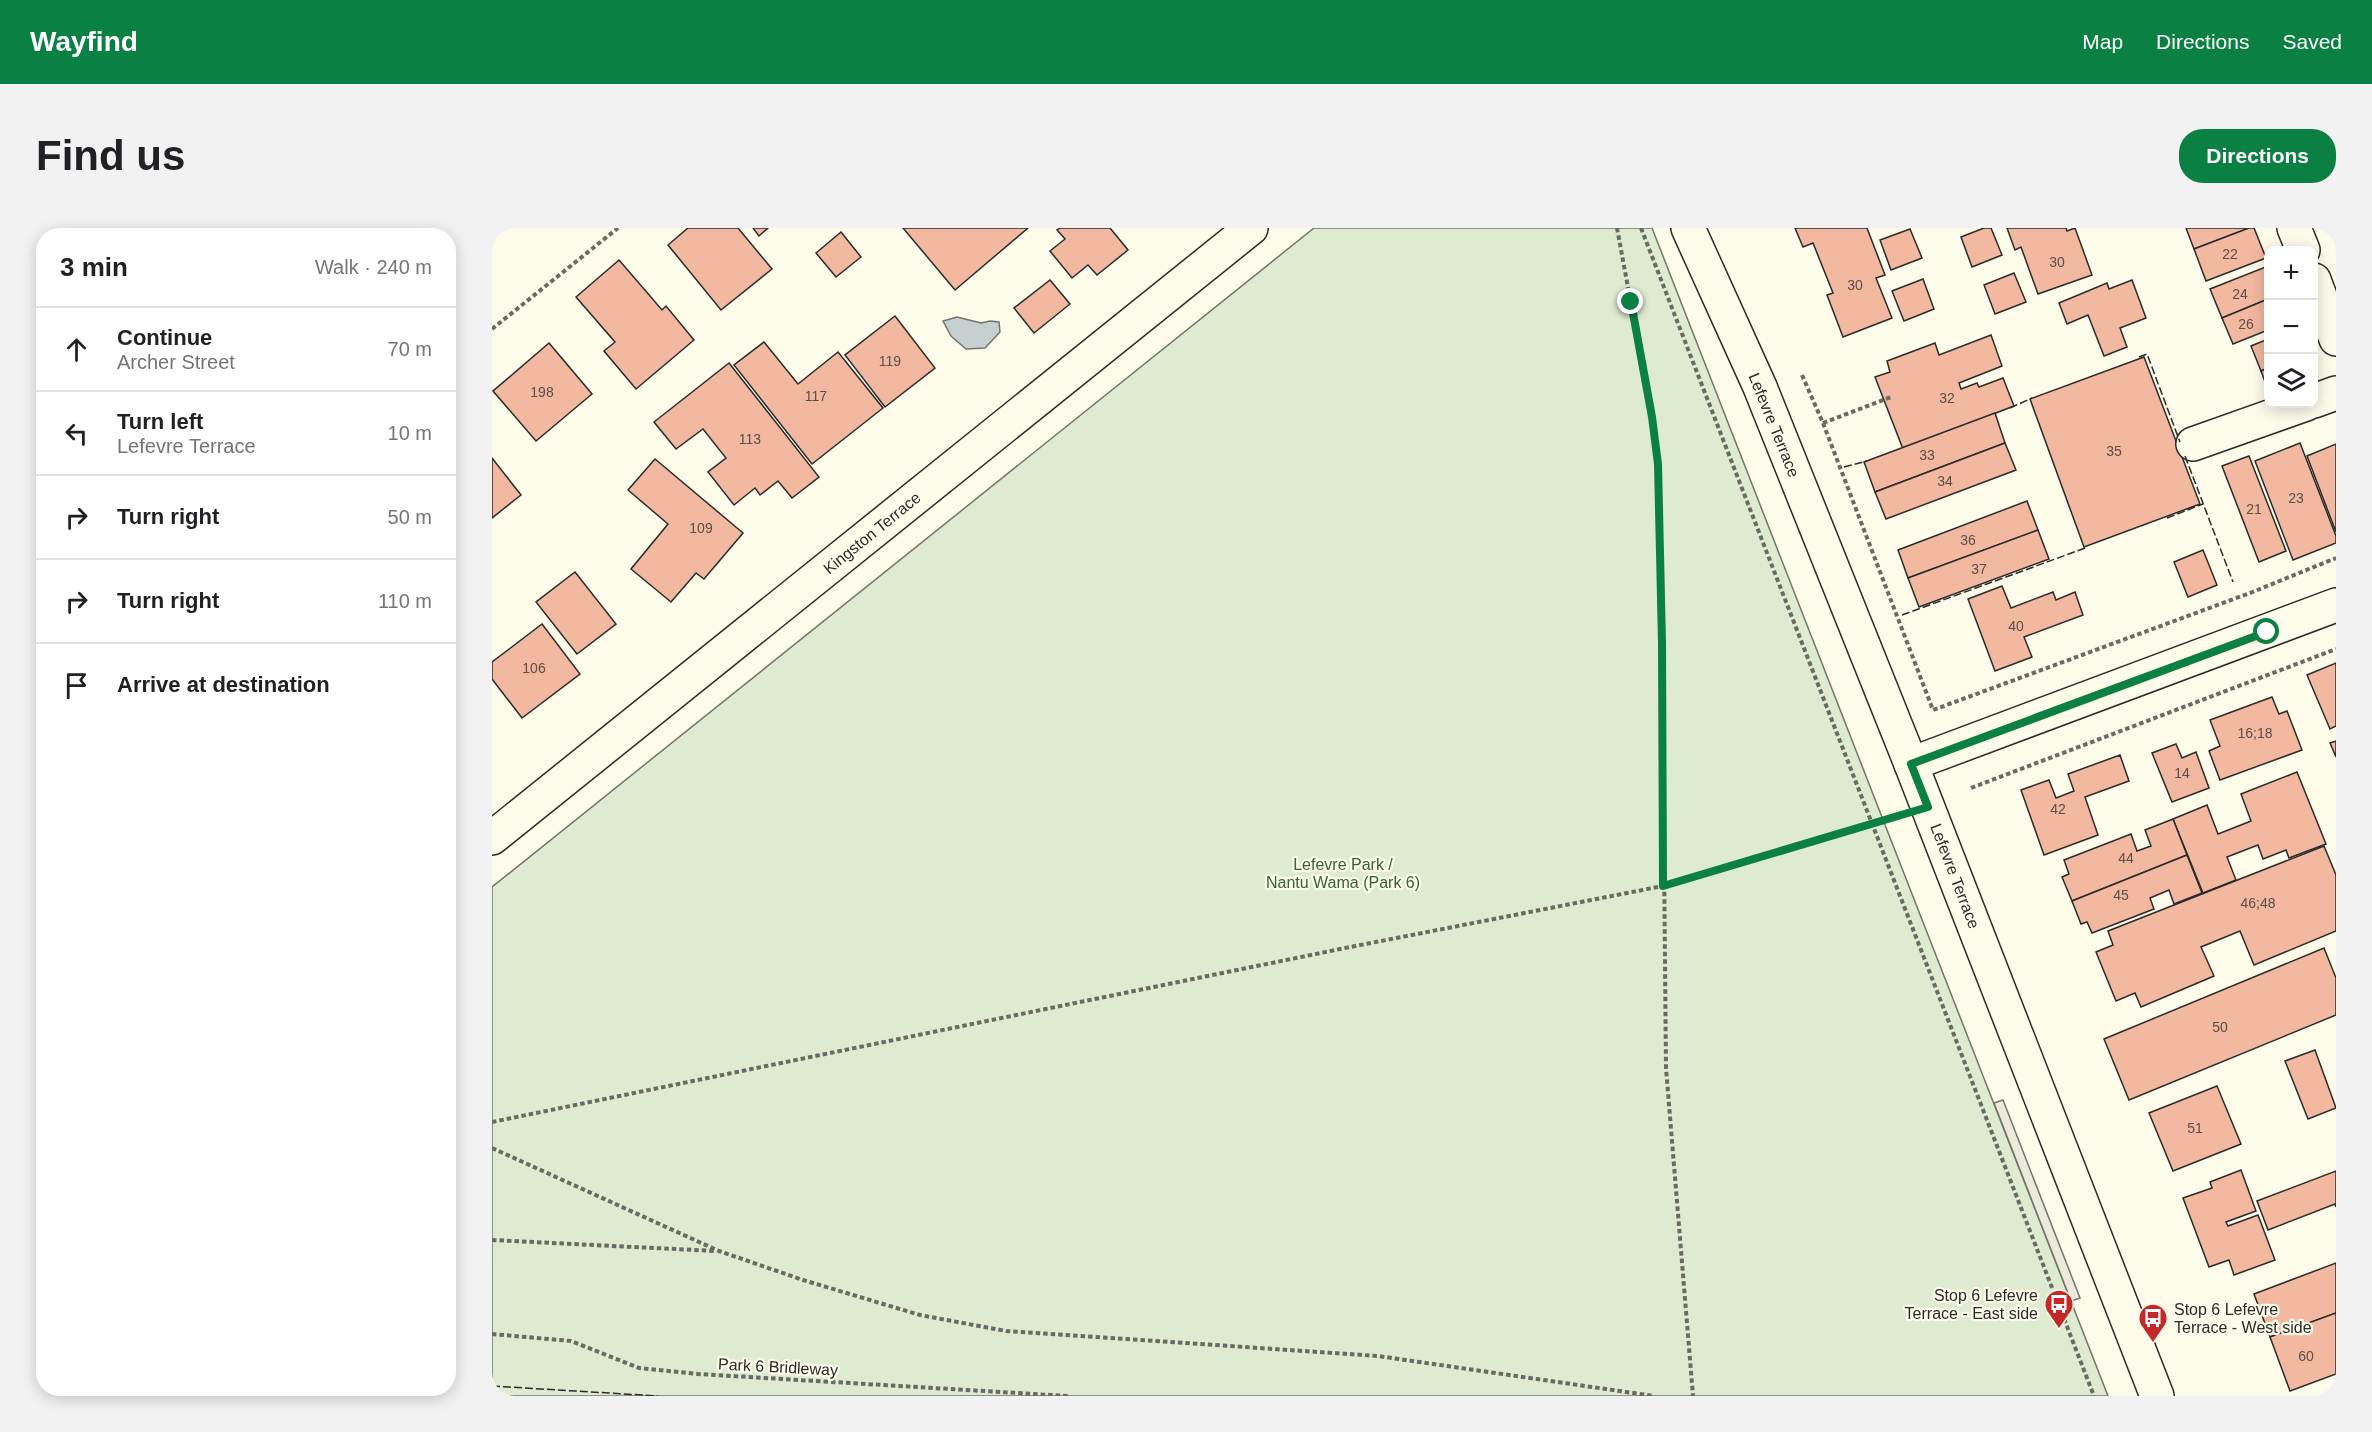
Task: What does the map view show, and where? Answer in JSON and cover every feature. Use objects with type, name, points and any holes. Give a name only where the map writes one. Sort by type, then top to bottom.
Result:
[{"type":"street","name":"Kingston Terrace","points":[[492,838],[1251,228]]},
{"type":"street","name":"Lefevre Terrace","points":[[1688,228],[1760,387],[1928,807],[2157,1396]]},
{"type":"street","points":[[2294,228],[2301,246]]},
{"type":"street","points":[[2318,292],[2334,330]]},
{"type":"street","points":[[2318,399],[2336,393]]},
{"type":"street","points":[[2193,444],[2295,408]]},
{"type":"street","points":[[1911,764],[2336,605]]},
{"type":"path","points":[[492,329],[618,228]]},
{"type":"path","points":[[1617,228],[1652,417],[1658,464],[1666,1068],[1693,1396]]},
{"type":"path","points":[[1641,228],[2094,1396]]},
{"type":"path","points":[[1802,375],[1823,423],[1933,710],[2250,593],[2336,558]]},
{"type":"path","points":[[1823,423],[1891,397]]},
{"type":"path","points":[[1971,788],[2336,649]]},
{"type":"path","points":[[492,1122],[1340,949],[1663,886],[1928,807]]},
{"type":"path","points":[[492,1148],[719,1251],[803,1280],[920,1315],[1006,1331],[1378,1356],[1654,1396]]},
{"type":"path","points":[[492,1240],[719,1251]]},
{"type":"path","name":"Park 6 Bridleway","points":[[492,1335],[571,1341],[639,1368],[698,1374],[1068,1396]]},
{"type":"green space","name":"Lefevre Park / Nantu Wama (Park 6)","points":[[1314,228],[1652,228],[2108,1396],[492,1396],[492,887]]},
{"type":"shaded area","points":[[957,317],[981,323],[999,322],[1000,332],[985,348],[966,349],[951,336],[943,321]]},
{"type":"shaded area","points":[[2003,1100],[2080,1298],[2071,1301],[1994,1103]]},
{"type":"building","points":[[688,228],[738,228],[772,269],[721,310],[668,245]]},
{"type":"building","points":[[753,228],[768,228],[759,236]]},
{"type":"building","points":[[903,228],[1028,228],[955,290]]},
{"type":"building","points":[[1060,228],[1110,228],[1128,250],[1097,275],[1088,265],[1072,278],[1050,251],[1065,239],[1057,230]]},
{"type":"building","points":[[1795,228],[1867,228],[1885,275],[1876,278],[1892,318],[1843,337],[1827,295],[1833,293],[1813,243],[1803,247]]},
{"type":"building","points":[[1984,228],[1991,228],[2002,255],[1972,267],[1961,237]]},
{"type":"building","points":[[2007,228],[2066,228],[2067,231],[2075,228],[2092,275],[2038,294],[2021,247],[2015,250]]},
{"type":"building","points":[[2186,228],[2249,228],[2194,249]]},
{"type":"building","points":[[2254,228],[2264,259],[2206,281],[2194,249]]},
{"type":"building","points":[[1910,229],[1922,258],[1891,270],[1880,240]]},
{"type":"building","points":[[841,232],[861,257],[836,277],[816,253]]},
{"type":"building","points":[[619,260],[662,310],[666,306],[694,340],[636,389],[604,351],[615,342],[576,297]]},
{"type":"building","points":[[2264,268],[2264,301],[2222,318],[2210,289]]},
{"type":"building","points":[[2014,273],[2026,302],[1995,314],[1984,285]]},
{"type":"building","points":[[1923,279],[1934,309],[1904,321],[1892,291]]},
{"type":"building","points":[[1050,280],[1070,304],[1034,333],[1014,308]]},
{"type":"building","points":[[2132,280],[2146,318],[2120,328],[2127,347],[2104,356],[2088,315],[2067,324],[2059,303],[2107,283],[2109,289]]},
{"type":"building","points":[[2264,301],[2264,332],[2233,344],[2222,318]]},
{"type":"building","points":[[895,316],[935,368],[885,407],[845,355]]},
{"type":"building","points":[[1991,335],[2002,366],[1959,383],[1961,389],[1977,383],[1979,387],[2003,378],[2014,406],[1903,449],[1875,377],[1890,372],[1887,361],[1935,343],[1939,355]]},
{"type":"building","points":[[2264,341],[2264,370],[2261,371],[2251,346]]},
{"type":"building","points":[[764,342],[798,384],[838,352],[883,408],[812,464],[734,365]]},
{"type":"building","points":[[549,343],[592,394],[536,441],[493,391]]},
{"type":"building","points":[[2144,357],[2200,504],[2084,547],[2030,399]]},
{"type":"building","points":[[729,363],[819,477],[792,498],[778,481],[760,495],[755,488],[734,505],[708,472],[726,458],[703,429],[676,449],[654,422]]},
{"type":"building","points":[[1995,413],[2005,443],[1875,492],[1864,462]]},
{"type":"building","points":[[2005,443],[2016,470],[1886,519],[1875,492]]},
{"type":"building","points":[[2300,443],[2336,536],[2336,543],[2293,560],[2255,461]]},
{"type":"building","points":[[2336,444],[2336,532],[2307,456]]},
{"type":"building","points":[[2249,456],[2286,551],[2259,562],[2222,466]]},
{"type":"building","points":[[492,458],[521,495],[492,518]]},
{"type":"building","points":[[655,459],[743,533],[704,579],[696,573],[671,602],[631,569],[668,524],[628,490]]},
{"type":"building","points":[[2027,501],[2038,530],[1908,578],[1898,550]]},
{"type":"building","points":[[2038,530],[2049,559],[1919,607],[1908,578]]},
{"type":"building","points":[[2203,550],[2217,585],[2188,597],[2174,562]]},
{"type":"building","points":[[575,572],[616,624],[577,654],[536,602]]},
{"type":"building","points":[[2002,586],[2011,608],[2053,592],[2056,600],[2075,592],[2083,615],[2024,637],[2032,657],[1995,671],[1968,599]]},
{"type":"building","points":[[542,624],[580,674],[522,718],[492,679],[492,662]]},
{"type":"building","points":[[2336,663],[2336,726],[2330,729],[2307,675]]},
{"type":"building","points":[[2272,697],[2279,714],[2287,711],[2302,750],[2220,780],[2209,751],[2220,746],[2210,720]]},
{"type":"building","points":[[2336,741],[2336,757],[2330,743]]},
{"type":"building","points":[[2176,744],[2182,758],[2196,752],[2209,788],[2172,802],[2152,753]]},
{"type":"building","points":[[2120,755],[2129,781],[2085,797],[2098,835],[2044,855],[2021,790],[2049,780],[2056,798],[2074,791],[2068,774]]},
{"type":"building","points":[[2297,772],[2326,844],[2289,858],[2286,850],[2263,859],[2258,845],[2227,857],[2236,880],[2203,893],[2173,819],[2207,805],[2218,834],[2251,821],[2241,794]]},
{"type":"building","points":[[2173,819],[2187,855],[2072,901],[2062,877],[2069,874],[2064,860],[2131,834],[2137,851],[2151,846],[2145,830]]},
{"type":"building","points":[[2324,846],[2336,875],[2336,931],[2254,965],[2240,931],[2201,947],[2214,976],[2141,1007],[2135,993],[2116,1001],[2096,952],[2113,945],[2108,931]]},
{"type":"building","points":[[2187,855],[2202,893],[2174,904],[2169,890],[2150,898],[2154,909],[2092,933],[2087,922],[2081,924],[2072,901]]},
{"type":"building","points":[[2324,948],[2336,978],[2336,1015],[2129,1100],[2104,1039]]},
{"type":"building","points":[[2315,1050],[2336,1108],[2308,1119],[2285,1061]]},
{"type":"building","points":[[2217,1086],[2241,1144],[2173,1171],[2149,1113]]},
{"type":"building","points":[[2241,1170],[2256,1211],[2226,1222],[2228,1226],[2258,1215],[2275,1260],[2234,1275],[2229,1260],[2209,1267],[2183,1198],[2212,1188],[2210,1182]]},
{"type":"building","points":[[2336,1171],[2336,1207],[2335,1204],[2268,1230],[2257,1201]]},
{"type":"building","points":[[2336,1263],[2336,1313],[2270,1337],[2254,1294]]},
{"type":"building","points":[[2336,1313],[2336,1374],[2290,1391],[2270,1337]]},
{"type":"fence","points":[[2139,357],[2147,354],[2180,442]]},
{"type":"fence","points":[[2010,408],[2032,398]]},
{"type":"fence","points":[[2185,456],[2233,582]]},
{"type":"fence","points":[[1844,467],[1867,461]]},
{"type":"fence","points":[[2167,518],[2203,504]]},
{"type":"fence","points":[[1902,615],[2088,547]]},
{"type":"fence","points":[[492,1386],[658,1396]]},
{"type":"place","name":"Stop 6 Lefevre Terrace - East side","points":[[2059,1330]]},
{"type":"place","name":"Stop 6 Lefevre Terrace - West side","points":[[2153,1344]]},
{"type":"route","points":[[1631,302],[1652,417],[1658,464],[1662,643],[1663,886],[1928,807],[1911,764],[2267,632]]}]
